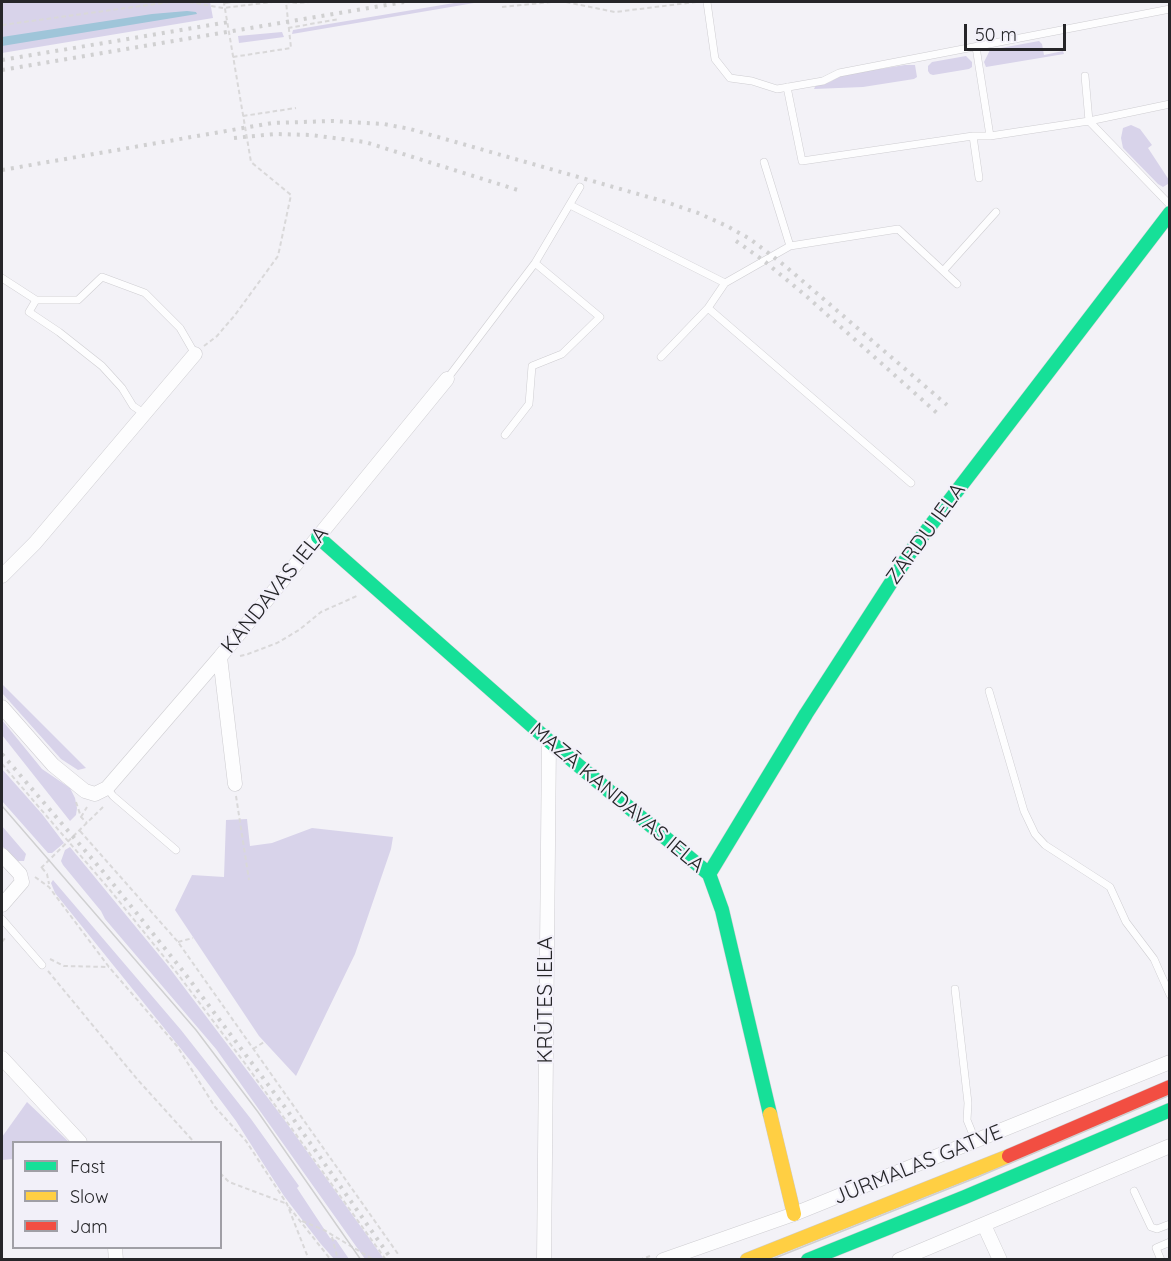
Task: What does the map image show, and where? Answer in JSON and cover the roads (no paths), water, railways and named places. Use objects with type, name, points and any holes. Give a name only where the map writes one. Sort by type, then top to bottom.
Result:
[{"type":"street","name":"ZĀRDU IELA","points":[[709,874],[807,714],[914,547],[1169,214]]},
{"type":"street","points":[[2,576],[35,543],[195,354]]},
{"type":"street","name":"KANDAVAS IELA","points":[[101,791],[227,657],[318,537],[447,379]]},
{"type":"street","name":"MAZĀ KANDAVAS IELA","points":[[318,537],[549,741],[709,874],[722,910],[794,1214]]},
{"type":"street","points":[[227,657],[234,784]]},
{"type":"street","points":[[2,707],[53,765],[85,791],[101,791]]},
{"type":"street","name":"KRŪTES IELA","points":[[544,1260],[549,741]]},
{"type":"street","points":[[2,855],[20,874],[22,882],[2,905]]},
{"type":"street","points":[[2,1058],[78,1141]]},
{"type":"street","name":"JŪRMALAS GATVE","points":[[663,1260],[794,1214],[1170,1062]]},
{"type":"street","name":"JŪRMALAS GATVE","points":[[747,1260],[980,1168],[1170,1087]]},
{"type":"street","points":[[808,1260],[976,1193],[1170,1110]]},
{"type":"street","points":[[899,1260],[1170,1146]]},
{"type":"street","points":[[984,1225],[999,1260]]},
{"type":"lane","points":[[707,2],[716,58],[730,78],[752,81],[777,89],[823,81],[839,73],[1170,9]]},
{"type":"lane","points":[[976,47],[990,136]]},
{"type":"lane","points":[[1085,76],[1089,121],[1169,214]]},
{"type":"lane","points":[[787,87],[802,161],[1089,121],[1170,104]]},
{"type":"lane","points":[[973,136],[979,178]]},
{"type":"lane","points":[[764,162],[789,246]]},
{"type":"lane","points":[[447,379],[535,263],[580,187]]},
{"type":"lane","points":[[570,205],[725,283]]},
{"type":"lane","points":[[943,271],[996,212]]},
{"type":"lane","points":[[661,357],[708,308],[725,283],[789,246],[898,229],[957,284]]},
{"type":"lane","points":[[504,435],[529,404],[532,366],[562,354],[600,317],[535,263]]},
{"type":"lane","points":[[2,278],[36,300],[78,300],[102,277],[145,292],[180,328],[195,354]]},
{"type":"lane","points":[[36,300],[29,312],[102,366],[122,388],[133,406],[145,414]]},
{"type":"lane","points":[[708,308],[911,483]]},
{"type":"lane","points":[[989,691],[1024,811],[1035,834],[1051,849],[1110,887],[1126,922],[1154,959],[1170,994]]},
{"type":"lane","points":[[101,791],[113,796],[176,850]]},
{"type":"lane","points":[[2,919],[42,965]]},
{"type":"lane","points":[[955,989],[968,1103],[967,1120],[976,1142]]},
{"type":"lane","points":[[1134,1191],[1151,1227],[1157,1229],[1170,1224]]},
{"type":"lane","points":[[1161,1260],[1156,1248],[1170,1242]]},
{"type":"water","points":[[187,11],[197,14],[2,46],[2,37],[152,14]]},
{"type":"tram line","points":[[2,806],[196,1030],[258,1112],[361,1260]]},
{"type":"tram line","points":[[770,1260],[978,1177],[1170,1095]]},
{"type":"railway","points":[[2,70],[404,2]]},
{"type":"railway","points":[[2,60],[229,22]]},
{"type":"railway","points":[[2,170],[272,123],[332,121],[384,124],[410,129],[666,202],[727,226],[750,239],[784,265],[947,405]]},
{"type":"railway","points":[[234,138],[275,134],[311,135],[365,142],[521,191]]},
{"type":"railway","points":[[736,241],[805,295],[938,414]]},
{"type":"railway","points":[[2,754],[106,875],[183,971],[287,1110],[392,1260]]}]
